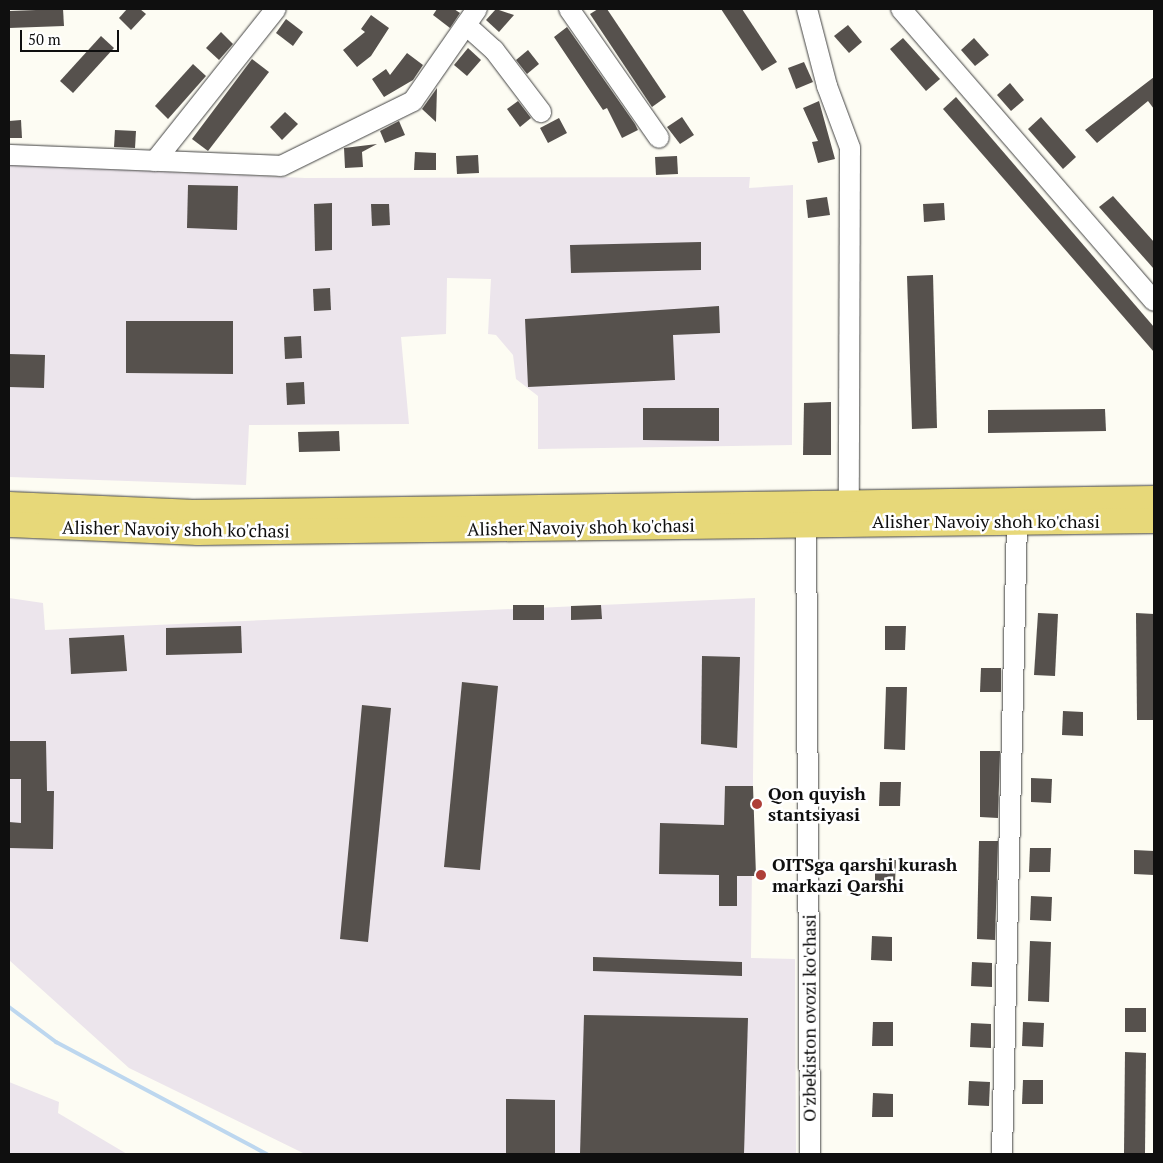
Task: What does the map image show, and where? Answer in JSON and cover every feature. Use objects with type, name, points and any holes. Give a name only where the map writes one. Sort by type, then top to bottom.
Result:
[{"type":"main road","name":"Alisher Navoiy shoh ko'chasi","points":[[9,524],[207,532],[848,512],[1154,498]]},
{"type":"main road","name":"Alisher Navoiy shoh ko'chasi","points":[[9,504],[189,512],[806,513]]},
{"type":"main road","name":"Alisher Navoiy shoh ko'chasi","points":[[848,512],[1017,523],[1154,520]]},
{"type":"street","points":[[155,161],[276,9]]},
{"type":"street","points":[[569,9],[659,138]]},
{"type":"street","points":[[807,9],[827,86],[850,148],[848,512]]},
{"type":"street","points":[[901,9],[1154,301]]},
{"type":"street","points":[[9,155],[281,166],[413,101],[472,17],[494,50],[541,112]]},
{"type":"street","name":"O'zbekiston ovozi ko'chasi","points":[[806,513],[810,1154]]},
{"type":"street","points":[[1002,1154],[1017,523]]},
{"type":"shaded area","points":[[9,165],[305,178],[750,177],[749,188],[793,185],[792,445],[538,449],[538,396],[516,379],[513,355],[496,335],[488,334],[491,279],[447,278],[446,334],[401,337],[409,424],[249,425],[246,485],[9,477]]},
{"type":"shaded area","points":[[9,598],[43,603],[45,630],[755,598],[751,958],[795,959],[796,1154],[305,1154],[129,1068],[9,960]]},
{"type":"shaded area","points":[[9,1082],[59,1102],[58,1113],[127,1154],[9,1154]]},
{"type":"building","points":[[63,9],[64,26],[9,28],[9,11]]},
{"type":"building","points":[[127,9],[140,9],[146,14],[131,30],[119,18]]},
{"type":"building","points":[[437,9],[454,9],[460,13],[450,28],[433,15]]},
{"type":"building","points":[[496,9],[514,15],[499,32],[486,20]]},
{"type":"building","points":[[598,9],[607,9],[666,97],[652,107],[590,14]]},
{"type":"building","points":[[721,9],[742,9],[777,62],[762,71]]},
{"type":"building","points":[[371,15],[389,28],[371,56],[357,67],[343,50],[365,32],[361,29]]},
{"type":"building","points":[[286,19],[303,32],[293,46],[276,33]]},
{"type":"building","points":[[848,25],[862,42],[849,53],[834,36]]},
{"type":"building","points":[[567,27],[638,130],[622,138],[607,108],[603,110],[554,37]]},
{"type":"building","points":[[221,32],[233,44],[219,60],[206,48]]},
{"type":"building","points":[[101,36],[114,48],[73,93],[60,81]]},
{"type":"building","points":[[903,38],[940,79],[926,91],[890,49]]},
{"type":"building","points":[[974,38],[989,55],[975,66],[961,50]]},
{"type":"building","points":[[468,48],[481,60],[467,76],[454,65]]},
{"type":"building","points":[[528,50],[539,64],[527,74],[516,60]]},
{"type":"building","points":[[407,53],[423,65],[413,80],[384,97],[372,79],[386,69],[390,75]]},
{"type":"building","points":[[252,59],[269,72],[208,151],[192,139]]},
{"type":"building","points":[[804,62],[813,82],[796,89],[788,68]]},
{"type":"building","points":[[193,64],[206,76],[168,119],[155,106]]},
{"type":"building","points":[[1154,77],[1154,109],[1148,101],[1097,143],[1085,130]]},
{"type":"building","points":[[1010,83],[1024,100],[1011,111],[997,95]]},
{"type":"building","points":[[437,88],[436,122],[422,109]]},
{"type":"building","points":[[956,97],[1154,327],[1154,352],[943,109]]},
{"type":"building","points":[[518,101],[531,118],[520,127],[507,109]]},
{"type":"building","points":[[819,101],[835,159],[818,163],[812,142],[818,141],[803,108]]},
{"type":"building","points":[[285,112],[298,124],[282,140],[270,127]]},
{"type":"building","points":[[682,117],[694,135],[680,144],[667,127]]},
{"type":"building","points":[[1041,117],[1076,157],[1063,169],[1028,129]]},
{"type":"building","points":[[559,118],[567,133],[548,143],[540,128]]},
{"type":"building","points":[[21,120],[22,138],[9,138],[9,121]]},
{"type":"building","points":[[399,121],[405,135],[385,143],[380,131]]},
{"type":"building","points":[[115,130],[136,131],[135,148],[114,147]]},
{"type":"building","points":[[377,144],[362,152],[363,167],[345,168],[344,148]]},
{"type":"building","points":[[415,152],[436,153],[436,170],[414,170]]},
{"type":"building","points":[[478,155],[479,173],[457,174],[456,156]]},
{"type":"building","points":[[677,156],[678,174],[656,175],[655,157]]},
{"type":"building","points":[[188,185],[238,186],[237,230],[187,228]]},
{"type":"building","points":[[1113,196],[1154,242],[1154,269],[1099,207]]},
{"type":"building","points":[[827,197],[830,215],[808,218],[806,200]]},
{"type":"building","points":[[332,203],[332,250],[315,251],[314,204]]},
{"type":"building","points":[[944,203],[945,220],[924,222],[923,204]]},
{"type":"building","points":[[371,204],[389,204],[390,225],[372,226]]},
{"type":"building","points":[[701,242],[701,270],[571,273],[570,245]]},
{"type":"building","points":[[933,275],[937,428],[912,429],[907,276]]},
{"type":"building","points":[[330,288],[331,310],[314,311],[313,289]]},
{"type":"building","points":[[719,306],[720,333],[673,335],[675,380],[528,387],[525,319]]},
{"type":"building","points":[[126,321],[233,321],[233,374],[126,373]]},
{"type":"building","points":[[301,336],[302,358],[285,359],[284,337]]},
{"type":"building","points":[[9,354],[45,355],[44,388],[9,387]]},
{"type":"building","points":[[304,382],[305,404],[287,405],[286,383]]},
{"type":"building","points":[[831,402],[831,455],[803,455],[804,403]]},
{"type":"building","points":[[643,408],[719,408],[719,441],[643,440]]},
{"type":"building","points":[[1105,409],[1106,431],[988,433],[988,410]]},
{"type":"building","points":[[339,431],[340,451],[299,452],[298,432]]},
{"type":"building","points":[[513,605],[544,605],[544,620],[513,620]]},
{"type":"building","points":[[601,605],[602,619],[571,620],[571,606]]},
{"type":"building","points":[[1038,613],[1058,614],[1055,676],[1034,675]]},
{"type":"building","points":[[1136,613],[1154,614],[1154,720],[1137,720]]},
{"type":"building","points":[[241,626],[242,653],[166,655],[166,628]]},
{"type":"building","points":[[885,626],[906,626],[905,650],[885,650]]},
{"type":"building","points":[[124,635],[127,671],[71,674],[69,638]]},
{"type":"building","points":[[702,656],[740,657],[737,748],[701,744]]},
{"type":"building","points":[[981,668],[1001,668],[1001,692],[980,692]]},
{"type":"building","points":[[462,682],[498,686],[480,870],[444,867]]},
{"type":"building","points":[[886,687],[907,687],[905,750],[884,749]]},
{"type":"building","points":[[362,705],[391,708],[368,942],[340,939]]},
{"type":"building","points":[[1063,711],[1083,712],[1083,736],[1062,735]]},
{"type":"building","points":[[9,741],[46,741],[47,791],[54,791],[53,849],[9,848],[9,822],[21,823],[21,779],[9,779]]},
{"type":"building","points":[[980,751],[1000,751],[998,818],[980,817]]},
{"type":"building","points":[[1031,778],[1052,779],[1051,803],[1031,802]]},
{"type":"building","points":[[880,782],[901,782],[900,806],[879,806]]},
{"type":"building","points":[[725,786],[753,786],[756,876],[737,876],[737,906],[719,906],[719,875],[659,874],[660,823],[724,825]]},
{"type":"building","points":[[979,841],[998,841],[995,940],[977,939]]},
{"type":"building","points":[[1030,848],[1051,848],[1050,872],[1029,872]]},
{"type":"building","points":[[1134,850],[1154,851],[1154,875],[1134,874]]},
{"type":"building","points":[[875,859],[896,860],[895,883],[875,883]]},
{"type":"building","points":[[1031,896],[1052,897],[1051,921],[1030,920]]},
{"type":"building","points":[[872,936],[892,937],[892,961],[871,960]]},
{"type":"building","points":[[1030,941],[1051,942],[1049,1002],[1028,1001]]},
{"type":"building","points":[[593,957],[742,962],[742,976],[593,971]]},
{"type":"building","points":[[972,962],[992,963],[992,987],[971,986]]},
{"type":"building","points":[[1125,1008],[1146,1008],[1146,1032],[1125,1032]]},
{"type":"building","points":[[584,1015],[748,1018],[744,1154],[580,1154]]},
{"type":"building","points":[[873,1022],[893,1022],[893,1046],[872,1046]]},
{"type":"building","points":[[1023,1022],[1044,1023],[1043,1047],[1022,1046]]},
{"type":"building","points":[[971,1023],[991,1024],[991,1048],[970,1047]]},
{"type":"building","points":[[1125,1052],[1146,1053],[1145,1153],[1124,1153]]},
{"type":"building","points":[[1023,1080],[1043,1080],[1043,1104],[1022,1104]]},
{"type":"building","points":[[969,1081],[990,1082],[989,1106],[968,1105]]},
{"type":"building","points":[[873,1093],[893,1094],[893,1117],[872,1117]]},
{"type":"building","points":[[506,1099],[555,1100],[555,1154],[506,1154]]},
{"type":"waterway","points":[[9,1007],[56,1042],[267,1154]]},
{"type":"place","name":"Qon quyish stantsiyasi","points":[[757,804]]},
{"type":"place","name":"OITSga qarshi kurash markazi Qarshi","points":[[761,875]]}]
